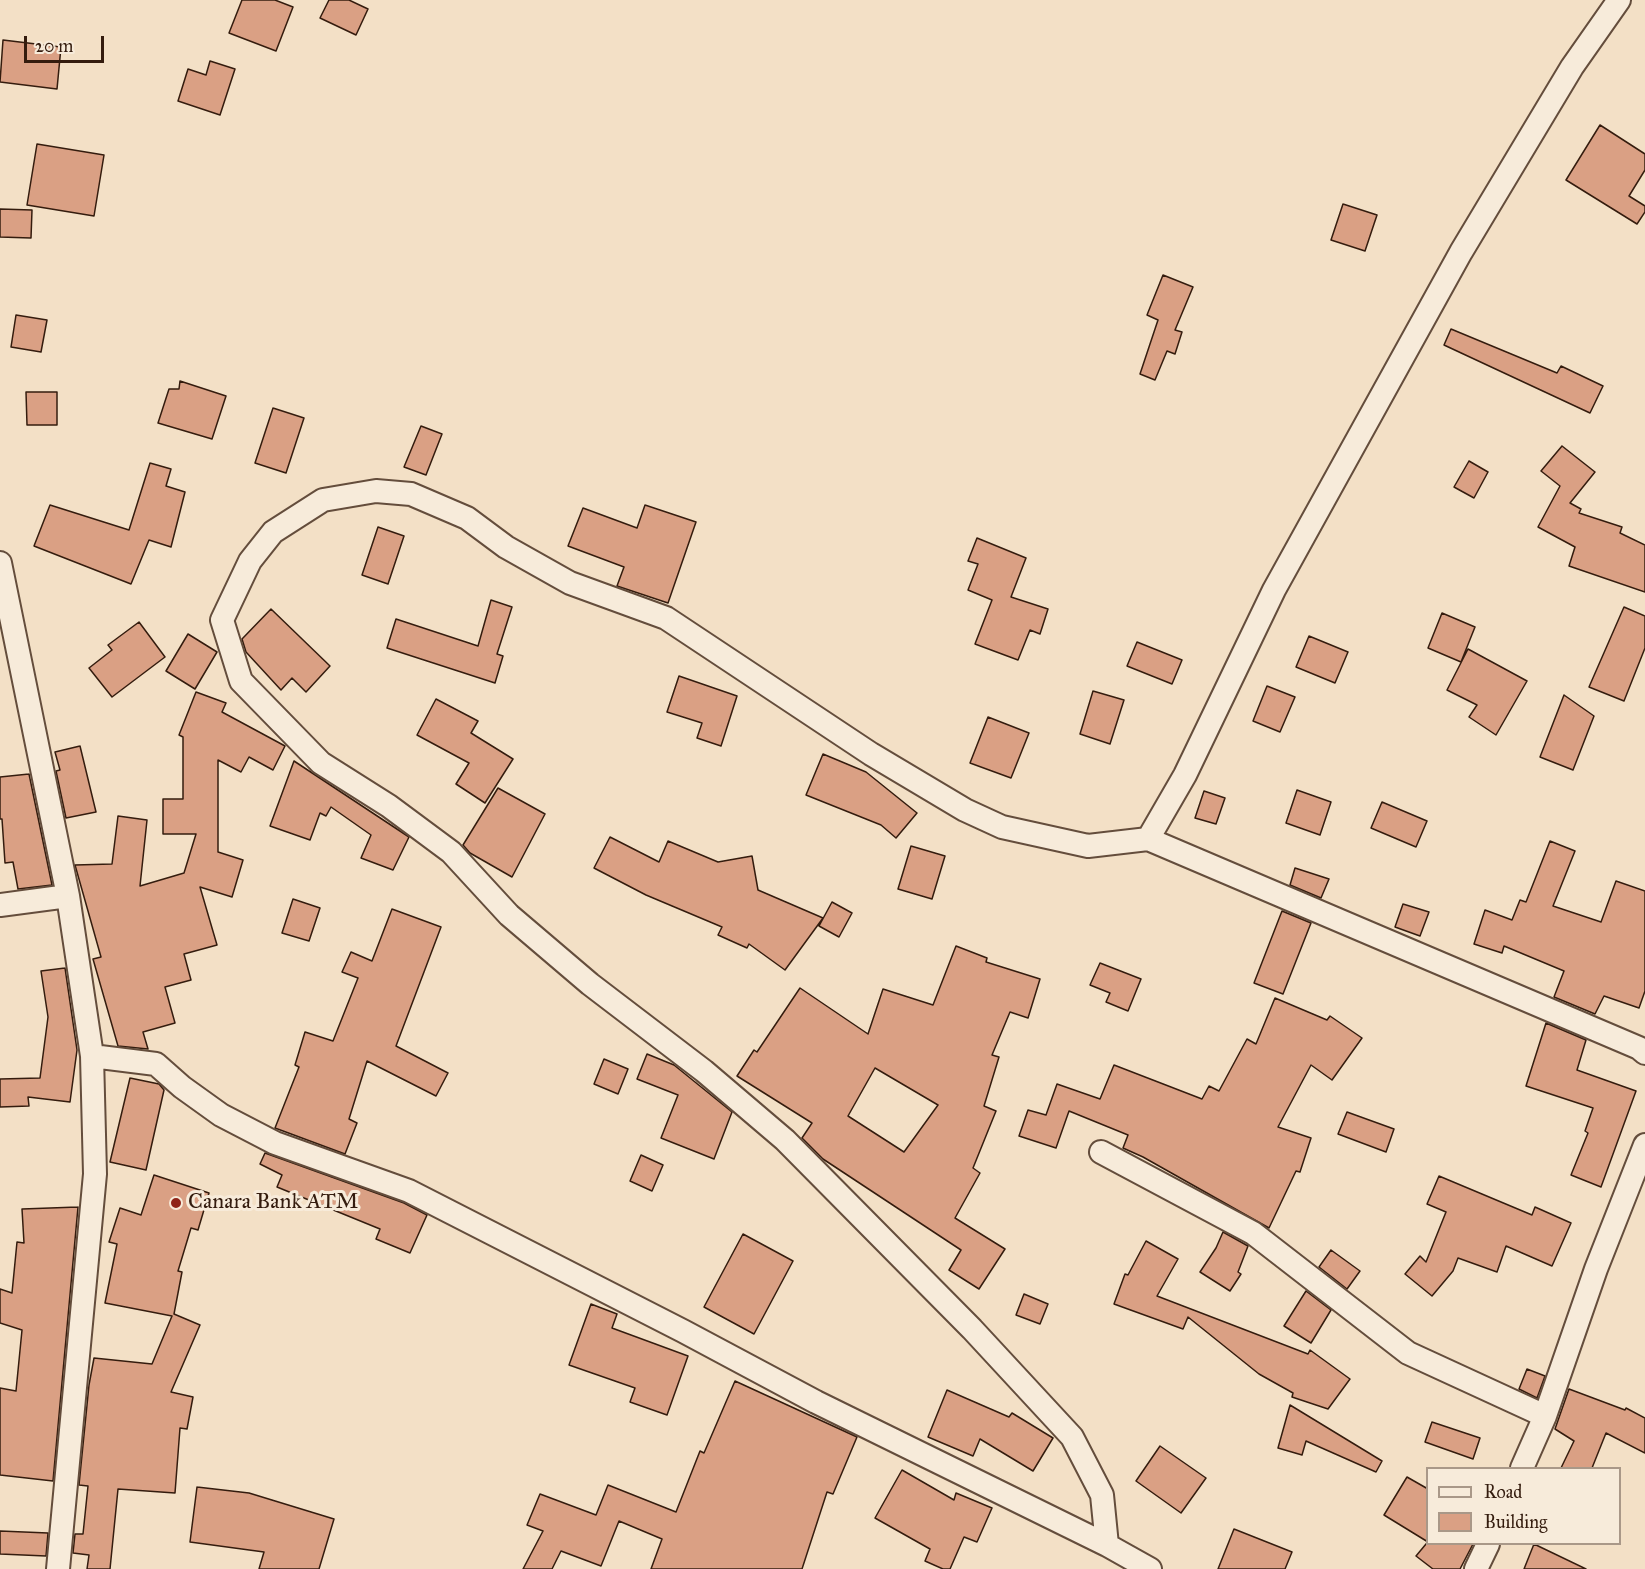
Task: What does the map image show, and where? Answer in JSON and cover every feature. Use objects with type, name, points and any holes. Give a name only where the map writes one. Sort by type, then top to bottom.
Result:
[{"type":"street","points":[[1148,839],[1185,775],[1274,590],[1461,252],[1572,67],[1619,0]]},
{"type":"street","points":[[1107,1545],[1102,1495],[1072,1437],[972,1329],[785,1140],[704,1071],[590,984],[509,915],[451,852],[389,806],[321,763],[241,681],[222,620],[250,561],[273,532],[323,500],[376,491],[411,494],[467,518],[506,547],[570,583],[666,618],[872,754],[974,814],[1002,827],[1088,846],[1148,839],[1645,1053]]},
{"type":"street","points":[[0,563],[68,896],[92,1056],[95,1174],[58,1569]]},
{"type":"street","points":[[0,905],[68,896]]},
{"type":"street","points":[[92,1056],[156,1064],[182,1087],[221,1115],[274,1143],[409,1191],[683,1330],[816,1402],[1107,1545],[1150,1569]]},
{"type":"street","points":[[1522,1467],[1545,1416],[1596,1269],[1645,1145]]},
{"type":"street","points":[[1101,1152],[1253,1233],[1408,1353],[1545,1416]]},
{"type":"street","points":[[1476,1569],[1488,1545]]},
{"type":"building","points":[[242,0],[275,0],[293,7],[276,51],[229,33]]},
{"type":"building","points":[[329,0],[349,0],[368,9],[356,35],[320,18]]},
{"type":"building","points":[[3,40],[61,47],[57,89],[0,82]]},
{"type":"building","points":[[210,61],[235,69],[220,115],[178,101],[188,69],[206,75]]},
{"type":"building","points":[[1600,125],[1645,154],[1645,170],[1629,196],[1645,206],[1645,212],[1637,224],[1566,180]]},
{"type":"building","points":[[37,144],[104,155],[94,216],[27,205]]},
{"type":"building","points":[[1343,204],[1377,215],[1365,251],[1331,240]]},
{"type":"building","points":[[0,209],[32,210],[31,238],[0,237]]},
{"type":"building","points":[[1163,275],[1193,287],[1175,330],[1182,332],[1175,354],[1167,351],[1155,380],[1140,374],[1158,320],[1147,315]]},
{"type":"building","points":[[16,315],[47,320],[41,352],[11,347]]},
{"type":"building","points":[[1451,329],[1557,373],[1561,366],[1603,386],[1590,413],[1444,345]]},
{"type":"building","points":[[180,381],[226,396],[212,439],[158,423],[169,389],[179,389]]},
{"type":"building","points":[[26,392],[57,392],[57,425],[27,425]]},
{"type":"building","points":[[273,408],[304,418],[286,473],[255,463]]},
{"type":"building","points":[[421,426],[442,434],[426,475],[404,467]]},
{"type":"building","points":[[1562,446],[1595,472],[1570,503],[1581,509],[1579,513],[1622,527],[1620,533],[1645,545],[1645,592],[1569,566],[1575,547],[1538,527],[1560,486],[1541,471]]},
{"type":"building","points":[[1469,461],[1488,472],[1474,498],[1454,487]]},
{"type":"building","points":[[150,463],[171,469],[166,486],[185,492],[171,547],[149,540],[131,584],[34,546],[50,505],[129,530]]},
{"type":"building","points":[[645,505],[696,522],[668,603],[617,586],[624,567],[568,546],[583,508],[637,528]]},
{"type":"building","points":[[378,527],[404,536],[388,584],[362,575]]},
{"type":"building","points":[[977,538],[1026,558],[1011,597],[1048,609],[1040,634],[1030,630],[1018,660],[975,644],[992,600],[968,590],[978,564],[968,561]]},
{"type":"building","points":[[491,600],[512,607],[497,654],[503,656],[495,683],[387,648],[396,619],[478,646]]},
{"type":"building","points":[[1624,607],[1645,616],[1645,648],[1624,701],[1589,687]]},
{"type":"building","points":[[271,609],[330,666],[306,692],[292,678],[281,690],[246,652],[242,639]]},
{"type":"building","points":[[1442,613],[1475,627],[1461,662],[1428,648]]},
{"type":"building","points":[[139,622],[165,657],[112,697],[89,668],[112,650],[108,645]]},
{"type":"building","points":[[188,634],[217,652],[195,689],[166,671]]},
{"type":"building","points":[[1309,636],[1348,652],[1335,683],[1296,667]]},
{"type":"building","points":[[1137,642],[1182,660],[1172,684],[1127,666]]},
{"type":"building","points":[[1468,649],[1527,681],[1496,735],[1469,717],[1477,705],[1447,690]]},
{"type":"building","points":[[679,676],[737,696],[721,746],[697,738],[702,723],[667,712]]},
{"type":"building","points":[[1267,686],[1295,697],[1280,732],[1253,721]]},
{"type":"building","points":[[1093,691],[1124,700],[1110,744],[1080,734]]},
{"type":"building","points":[[196,692],[226,703],[222,712],[285,746],[273,770],[249,757],[241,772],[218,760],[218,852],[243,860],[232,897],[200,887],[217,945],[184,954],[191,980],[165,987],[175,1023],[143,1032],[148,1049],[118,1046],[93,959],[101,957],[75,865],[112,864],[118,816],[147,820],[140,886],[184,873],[196,834],[163,834],[163,799],[183,799],[183,737],[179,735]]},
{"type":"building","points":[[1564,695],[1594,716],[1573,770],[1540,757]]},
{"type":"building","points":[[436,699],[478,721],[471,733],[513,759],[485,803],[456,784],[469,763],[417,735]]},
{"type":"building","points":[[988,717],[1029,733],[1011,778],[970,763]]},
{"type":"building","points":[[80,746],[96,812],[66,818],[56,771],[60,770],[55,752]]},
{"type":"building","points":[[823,754],[866,772],[917,813],[896,838],[881,825],[806,795]]},
{"type":"building","points":[[294,761],[409,837],[393,870],[361,858],[371,835],[331,807],[326,816],[320,813],[310,840],[270,826]]},
{"type":"building","points":[[29,774],[52,885],[18,889],[13,862],[5,863],[2,819],[0,819],[0,777]]},
{"type":"building","points":[[498,788],[545,814],[512,877],[470,853],[463,845]]},
{"type":"building","points":[[1297,790],[1331,802],[1320,835],[1286,823]]},
{"type":"building","points":[[1204,791],[1225,798],[1216,824],[1195,818]]},
{"type":"building","points":[[1382,802],[1427,821],[1416,847],[1371,828]]},
{"type":"building","points":[[610,837],[659,862],[668,841],[718,862],[752,856],[758,890],[823,918],[785,970],[749,944],[747,948],[718,935],[722,927],[646,895],[594,868]]},
{"type":"building","points":[[1550,841],[1575,851],[1553,906],[1601,922],[1616,881],[1645,891],[1645,991],[1639,1008],[1604,996],[1595,1014],[1554,997],[1564,971],[1504,946],[1502,953],[1474,944],[1485,910],[1512,920],[1520,900],[1526,902]]},
{"type":"building","points":[[911,846],[945,856],[932,899],[898,889]]},
{"type":"building","points":[[1295,868],[1329,879],[1321,898],[1290,885]]},
{"type":"building","points":[[293,899],[320,908],[309,941],[282,933]]},
{"type":"building","points":[[832,902],[852,913],[839,937],[819,926]]},
{"type":"building","points":[[1403,904],[1429,912],[1420,936],[1395,927]]},
{"type":"building","points":[[392,909],[441,927],[396,1046],[448,1073],[436,1096],[367,1061],[349,1119],[357,1123],[345,1154],[275,1128],[299,1067],[295,1065],[305,1032],[333,1041],[358,978],[342,972],[351,952],[372,961]]},
{"type":"building","points":[[1282,911],[1311,923],[1283,994],[1254,983]]},
{"type":"building","points":[[956,946],[987,958],[986,962],[1040,979],[1028,1018],[1010,1012],[992,1055],[999,1057],[984,1106],[996,1111],[973,1168],[980,1173],[955,1218],[1005,1249],[979,1289],[949,1270],[961,1250],[823,1159],[802,1138],[812,1123],[737,1076],[754,1050],[757,1052],[800,988],[868,1034],[883,989],[933,1005]],"holes":[[[875,1068],[938,1105],[904,1152],[848,1116]]]},
{"type":"building","points":[[1100,963],[1141,979],[1128,1011],[1106,1002],[1110,993],[1090,985]]},
{"type":"building","points":[[65,968],[77,1050],[70,1102],[28,1097],[29,1106],[0,1107],[0,1079],[40,1078],[48,1017],[41,971]]},
{"type":"building","points":[[1275,998],[1327,1020],[1330,1016],[1362,1038],[1332,1080],[1311,1065],[1278,1127],[1311,1138],[1300,1172],[1296,1171],[1269,1228],[1123,1148],[1128,1135],[1069,1111],[1056,1148],[1019,1136],[1028,1110],[1046,1115],[1057,1084],[1100,1099],[1114,1065],[1202,1099],[1209,1086],[1219,1091],[1247,1039],[1256,1044]]},
{"type":"building","points":[[1546,1023],[1586,1040],[1577,1070],[1636,1091],[1601,1187],[1571,1175],[1588,1133],[1585,1131],[1593,1108],[1526,1086]]},
{"type":"building","points":[[647,1054],[674,1065],[732,1112],[714,1159],[661,1138],[678,1095],[637,1079]]},
{"type":"building","points":[[604,1059],[628,1069],[618,1094],[594,1084]]},
{"type":"building","points":[[130,1078],[159,1084],[164,1090],[146,1170],[110,1162]]},
{"type":"building","points":[[1347,1112],[1394,1129],[1386,1152],[1338,1134]]},
{"type":"building","points":[[265,1153],[404,1203],[427,1215],[410,1253],[376,1239],[380,1229],[277,1187],[282,1175],[260,1164]]},
{"type":"building","points":[[641,1155],[663,1165],[652,1191],[630,1181]]},
{"type":"building","points":[[154,1175],[209,1193],[198,1230],[191,1228],[178,1271],[182,1272],[174,1314],[200,1325],[171,1392],[193,1397],[187,1429],[180,1428],[175,1493],[118,1489],[110,1569],[87,1569],[89,1555],[73,1553],[75,1534],[83,1534],[88,1486],[79,1485],[94,1358],[152,1364],[172,1316],[105,1303],[117,1244],[109,1242],[120,1208],[141,1215]]},
{"type":"building","points":[[1439,1176],[1532,1215],[1535,1207],[1571,1223],[1552,1266],[1506,1246],[1497,1272],[1458,1258],[1453,1271],[1432,1296],[1405,1274],[1420,1256],[1426,1262],[1446,1212],[1427,1204]]},
{"type":"building","points":[[78,1207],[53,1481],[0,1475],[0,1388],[16,1391],[22,1330],[0,1323],[0,1289],[12,1293],[17,1242],[24,1243],[22,1209]]},
{"type":"building","points":[[1223,1232],[1248,1246],[1238,1272],[1241,1274],[1230,1291],[1200,1272],[1216,1248]]},
{"type":"building","points":[[743,1234],[793,1261],[754,1334],[704,1307]]},
{"type":"building","points":[[1146,1241],[1178,1259],[1157,1296],[1308,1354],[1310,1350],[1350,1379],[1328,1409],[1292,1397],[1293,1393],[1259,1374],[1188,1317],[1183,1329],[1114,1304],[1125,1274],[1128,1275]]},
{"type":"building","points":[[1331,1250],[1360,1271],[1347,1289],[1319,1267]]},
{"type":"building","points":[[1306,1291],[1331,1310],[1311,1343],[1284,1326]]},
{"type":"building","points":[[1024,1294],[1048,1304],[1040,1324],[1016,1315]]},
{"type":"building","points":[[591,1304],[617,1314],[612,1328],[688,1356],[667,1415],[630,1402],[635,1388],[569,1365]]},
{"type":"building","points":[[1527,1369],[1545,1376],[1537,1398],[1519,1389]]},
{"type":"building","points":[[735,1381],[857,1437],[833,1494],[827,1492],[802,1569],[651,1569],[662,1539],[619,1521],[601,1566],[561,1551],[552,1569],[523,1569],[543,1531],[527,1525],[540,1494],[596,1515],[608,1485],[676,1512],[700,1451],[704,1453]]},
{"type":"building","points":[[1569,1389],[1625,1410],[1626,1408],[1645,1418],[1645,1453],[1606,1433],[1592,1467],[1561,1467],[1574,1441],[1555,1429]]},
{"type":"building","points":[[947,1390],[1009,1417],[1012,1413],[1053,1438],[1033,1471],[980,1439],[973,1456],[928,1437]]},
{"type":"building","points":[[1290,1405],[1382,1461],[1376,1472],[1306,1441],[1302,1455],[1278,1448]]},
{"type":"building","points":[[1432,1422],[1480,1438],[1473,1459],[1425,1442]]},
{"type":"building","points":[[1160,1446],[1206,1478],[1181,1513],[1136,1481]]},
{"type":"building","points":[[902,1470],[954,1500],[956,1493],[992,1508],[977,1542],[964,1537],[950,1569],[943,1569],[925,1561],[930,1549],[875,1518]]},
{"type":"building","points":[[1407,1477],[1426,1488],[1426,1541],[1384,1515]]},
{"type":"building","points":[[197,1487],[249,1493],[334,1519],[319,1569],[259,1569],[264,1552],[190,1542]]},
{"type":"building","points":[[1234,1529],[1292,1552],[1285,1569],[1218,1569]]},
{"type":"building","points":[[0,1531],[48,1533],[46,1556],[0,1554]]},
{"type":"building","points":[[1426,1544],[1472,1545],[1460,1569],[1433,1569],[1416,1556]]},
{"type":"building","points":[[1534,1545],[1536,1545],[1586,1569],[1524,1569]]},
{"type":"place","name":"Canara Bank ATM","points":[[176,1203]]}]
